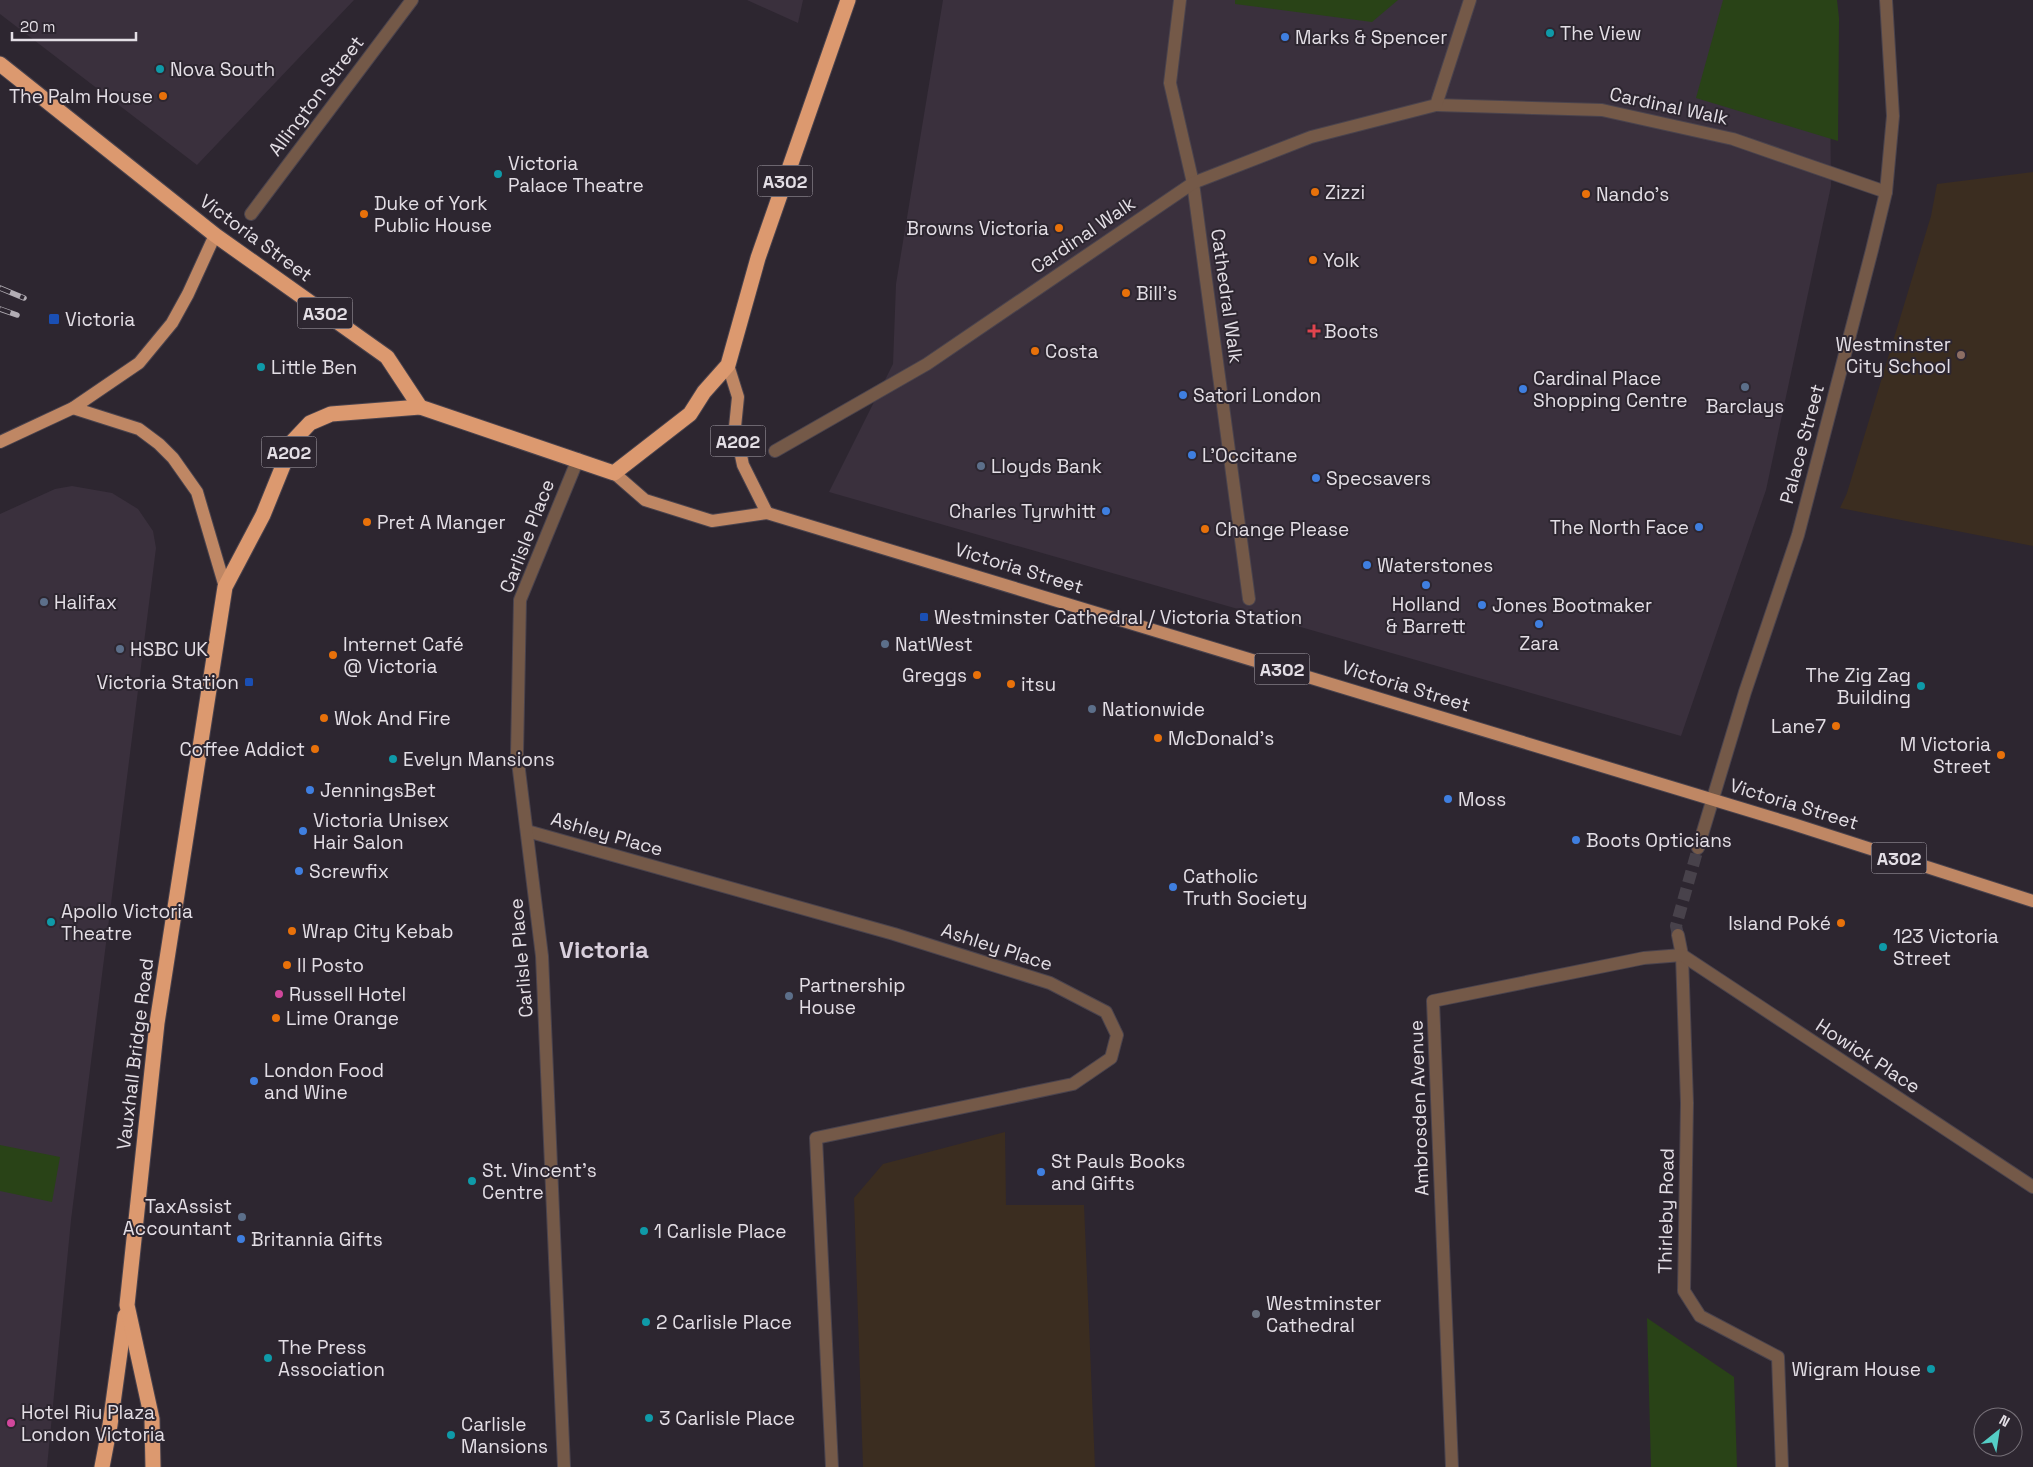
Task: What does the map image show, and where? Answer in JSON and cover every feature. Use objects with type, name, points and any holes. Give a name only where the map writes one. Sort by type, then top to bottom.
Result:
[{"type":"highway","name":"A302","points":[[614,473],[690,414],[704,392],[728,365],[758,258],[848,0]]},
{"type":"highway","name":"Victoria Street","points":[[0,64],[215,235],[387,357],[420,407],[578,459],[614,473]]},
{"type":"highway","name":"Vauxhall Bridge Road","points":[[153,1467],[152,1420],[127,1305],[157,1023],[225,587],[263,514],[293,441],[310,422],[331,414],[420,407]]},
{"type":"highway","name":"A202","points":[[102,1467],[110,1425],[127,1305]]},
{"type":"main road","points":[[0,442],[73,408],[139,363],[176,316],[215,235]]},
{"type":"main road","name":"A202","points":[[728,365],[738,397],[735,427],[743,465],[767,513]]},
{"type":"main road","name":"Vauxhall Bridge Road","points":[[73,408],[139,429],[159,444],[173,458],[197,492],[225,587]]},
{"type":"main road","name":"Victoria Street","points":[[614,473],[645,500],[712,522],[767,513],[1712,799],[2033,901]]},
{"type":"street","name":"Allington Street","points":[[251,214],[412,0]]},
{"type":"street","name":"Cathedral Walk","points":[[1180,0],[1170,83],[1193,183],[1249,600]]},
{"type":"street","points":[[1436,105],[1470,0]]},
{"type":"street","name":"Palace Street","points":[[1712,799],[1745,692],[1798,536],[1886,192],[1893,116],[1886,0]]},
{"type":"street","name":"Cardinal Walk","points":[[775,451],[927,364],[1193,183],[1311,137],[1436,105],[1602,110],[1733,139],[1886,192]]},
{"type":"street","name":"Carlisle Place","points":[[564,1467],[542,956],[517,754],[520,600],[578,459]]},
{"type":"street","points":[[1698,848],[1712,799]]},
{"type":"street","name":"Ashley Place","points":[[527,830],[894,934],[1050,983],[1106,1012],[1118,1035],[1111,1058],[1073,1084],[816,1138],[832,1467]]},
{"type":"street","name":"Thirleby Road","points":[[1678,935],[1682,955],[1687,1103],[1684,1291],[1700,1316],[1778,1357],[1782,1467]]},
{"type":"street","name":"Howick Place","points":[[1682,955],[2033,1188]]},
{"type":"street","name":"Ambrosden Avenue","points":[[1452,1467],[1433,1001],[1644,958],[1682,955]]},
{"type":"shaded area","name":"Nova South","points":[[0,0],[354,0],[197,165],[0,14]]},
{"type":"shaded area","points":[[747,0],[803,0],[798,23]]},
{"type":"shaded area","points":[[943,0],[1829,0],[1831,186],[1766,490],[1681,736],[829,492],[893,364],[896,284]]},
{"type":"shaded area","name":"Westminster City School","points":[[2033,172],[2033,546],[1840,508],[1847,493],[1931,216],[1937,184]]},
{"type":"shaded area","points":[[72,486],[112,493],[138,509],[153,531],[156,548],[71,1220],[47,1467],[0,1467],[0,514],[55,489]]},
{"type":"shaded area","points":[[1005,1132],[1006,1205],[1084,1205],[1095,1467],[863,1467],[854,1198],[883,1164]]},
{"type":"green space","points":[[1235,0],[1398,0],[1372,22],[1235,4]]},
{"type":"green space","points":[[1723,0],[1837,0],[1839,18],[1838,141],[1696,98]]},
{"type":"green space","points":[[0,1145],[60,1157],[52,1202],[0,1191]]},
{"type":"green space","points":[[1647,1318],[1734,1377],[1737,1467],[1651,1467]]},
{"type":"tunnel","points":[[1678,935],[1676,926],[1698,848]]},
{"type":"railway","points":[[0,288],[24,298]]},
{"type":"railway","points":[[0,309],[17,315]]},
{"type":"place","name":"The View","points":[[1550,33]]},
{"type":"place","name":"Marks & Spencer","points":[[1285,37]]},
{"type":"place","name":"Nova South","points":[[160,69]]},
{"type":"place","name":"The Palm House","points":[[163,96]]},
{"type":"place","name":"Victoria Palace Theatre","points":[[498,174]]},
{"type":"place","name":"Zizzi","points":[[1315,192]]},
{"type":"place","name":"Nando's","points":[[1586,194]]},
{"type":"place","name":"Duke of York Public House","points":[[364,214]]},
{"type":"place","name":"Browns Victoria","points":[[1059,228]]},
{"type":"place","name":"Yolk","points":[[1313,260]]},
{"type":"place","name":"Bill's","points":[[1126,293]]},
{"type":"place","name":"Victoria","points":[[54,319]]},
{"type":"place","name":"Boots","points":[[1314,331]]},
{"type":"place","name":"Costa","points":[[1035,351]]},
{"type":"place","name":"Westminster City School","points":[[1961,355]]},
{"type":"place","name":"Little Ben","points":[[261,367]]},
{"type":"place","name":"Barclays","points":[[1745,387]]},
{"type":"place","name":"Cardinal Place Shopping Centre","points":[[1523,389]]},
{"type":"place","name":"Satori London","points":[[1183,395]]},
{"type":"place","name":"L'Occitane","points":[[1192,455]]},
{"type":"place","name":"Lloyds Bank","points":[[981,466]]},
{"type":"place","name":"Specsavers","points":[[1316,478]]},
{"type":"place","name":"Charles Tyrwhitt","points":[[1106,511]]},
{"type":"place","name":"Pret A Manger","points":[[367,522]]},
{"type":"place","name":"The North Face","points":[[1699,527]]},
{"type":"place","name":"Change Please","points":[[1205,529]]},
{"type":"place","name":"Waterstones","points":[[1367,565]]},
{"type":"place","name":"Holland & Barrett","points":[[1426,585]]},
{"type":"place","name":"Halifax","points":[[44,602]]},
{"type":"place","name":"Jones Bootmaker","points":[[1482,605]]},
{"type":"place","name":"Westminster Cathedral / Victoria Station","points":[[924,617]]},
{"type":"place","name":"Zara","points":[[1539,624]]},
{"type":"place","name":"NatWest","points":[[885,644]]},
{"type":"place","name":"HSBC UK","points":[[120,649]]},
{"type":"place","name":"Internet Café @ Victoria","points":[[333,655]]},
{"type":"place","name":"Greggs","points":[[977,675]]},
{"type":"place","name":"Victoria Station","points":[[249,682]]},
{"type":"place","name":"itsu","points":[[1011,684]]},
{"type":"place","name":"The Zig Zag Building","points":[[1921,686]]},
{"type":"place","name":"Nationwide","points":[[1092,709]]},
{"type":"place","name":"Wok And Fire","points":[[324,718]]},
{"type":"place","name":"Lane7","points":[[1836,726]]},
{"type":"place","name":"McDonald's","points":[[1158,738]]},
{"type":"place","name":"Coffee Addict","points":[[315,749]]},
{"type":"place","name":"M Victoria Street","points":[[2001,755]]},
{"type":"place","name":"Evelyn Mansions","points":[[393,759]]},
{"type":"place","name":"JenningsBet","points":[[310,790]]},
{"type":"place","name":"Moss","points":[[1448,799]]},
{"type":"place","name":"Victoria Unisex Hair Salon","points":[[303,831]]},
{"type":"place","name":"Boots Opticians","points":[[1576,840]]},
{"type":"place","name":"Screwfix","points":[[299,871]]},
{"type":"place","name":"Catholic Truth Society","points":[[1173,887]]},
{"type":"place","name":"Apollo Victoria Theatre","points":[[51,922]]},
{"type":"place","name":"Island Poké","points":[[1841,923]]},
{"type":"place","name":"Wrap City Kebab","points":[[292,931]]},
{"type":"place","name":"123 Victoria Street","points":[[1883,947]]},
{"type":"place","name":"Il Posto","points":[[287,965]]},
{"type":"place","name":"Russell Hotel","points":[[279,994]]},
{"type":"place","name":"Partnership House","points":[[789,996]]},
{"type":"place","name":"Lime Orange","points":[[276,1018]]},
{"type":"place","name":"London Food and Wine","points":[[254,1081]]},
{"type":"place","name":"St Pauls Books and Gifts","points":[[1041,1172]]},
{"type":"place","name":"St. Vincent’s Centre","points":[[472,1181]]},
{"type":"place","name":"TaxAssist Accountant","points":[[242,1217]]},
{"type":"place","name":"1 Carlisle Place","points":[[644,1231]]},
{"type":"place","name":"Britannia Gifts","points":[[241,1239]]},
{"type":"place","name":"Westminster Cathedral","points":[[1256,1314]]},
{"type":"place","name":"2 Carlisle Place","points":[[646,1322]]},
{"type":"place","name":"The Press Association","points":[[268,1358]]},
{"type":"place","name":"Wigram House","points":[[1931,1369]]},
{"type":"place","name":"3 Carlisle Place","points":[[649,1418]]},
{"type":"place","name":"Hotel Riu Plaza London Victoria","points":[[11,1423]]},
{"type":"place","name":"Carlisle Mansions","points":[[451,1435]]},
{"type":"district","name":"Victoria","points":[[604,949]]}]
